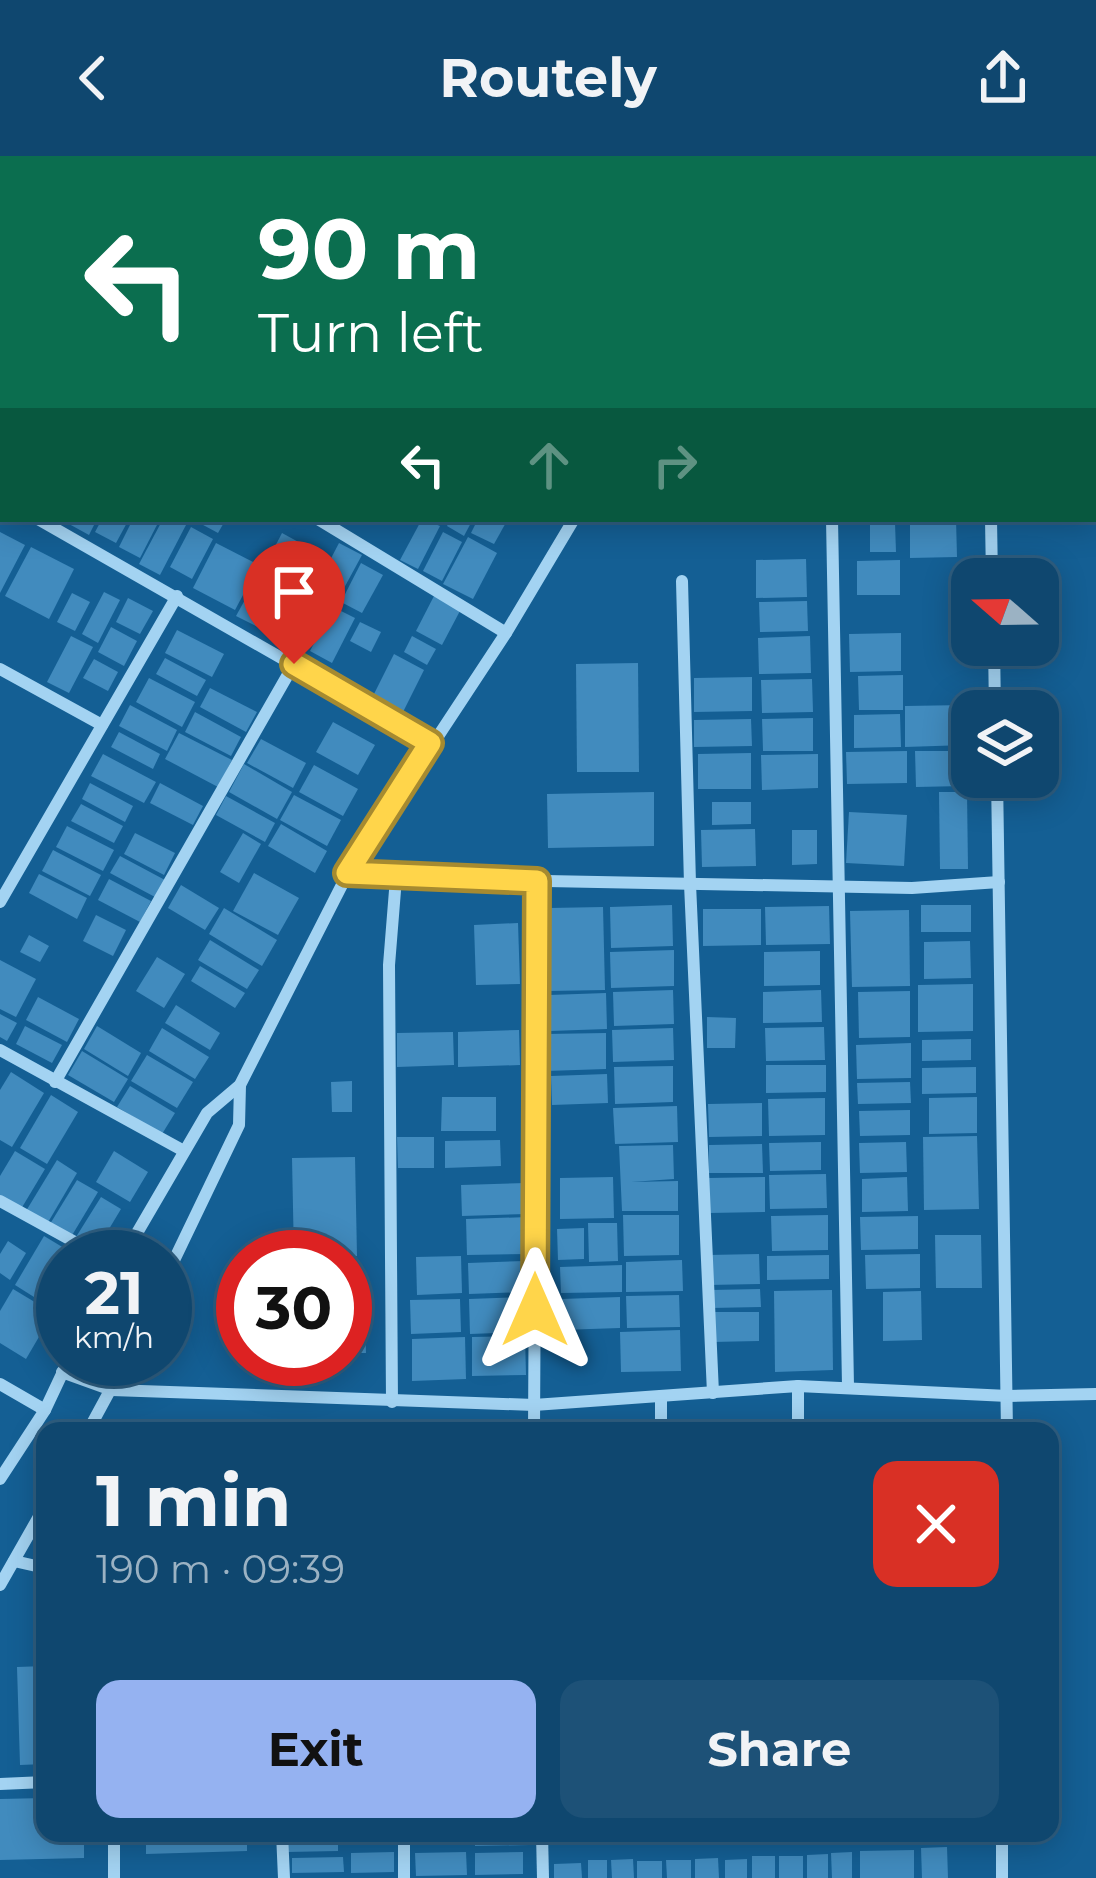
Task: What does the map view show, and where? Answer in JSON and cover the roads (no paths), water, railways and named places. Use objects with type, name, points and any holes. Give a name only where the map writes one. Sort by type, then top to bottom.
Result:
[{"type":"street","points":[[43,522],[430,743]]},
{"type":"street","points":[[323,522],[506,633]]},
{"type":"street","points":[[139,1230],[207,1113],[240,1085],[347,873],[506,633],[572,522]]},
{"type":"street","points":[[832,522],[848,1386]]},
{"type":"street","points":[[991,522],[992,558]]},
{"type":"street","points":[[682,581],[713,1393]]},
{"type":"street","points":[[0,902],[177,596]]},
{"type":"street","points":[[55,1082],[294,664]]},
{"type":"street","points":[[0,669],[102,725]]},
{"type":"street","points":[[997,798],[1007,1422]]},
{"type":"street","points":[[347,873],[396,878],[840,887],[999,882]]},
{"type":"street","points":[[392,1402],[389,965],[396,878]]},
{"type":"street","points":[[534,1422],[537,881]]},
{"type":"street","points":[[0,1050],[184,1151]]},
{"type":"street","points":[[188,1230],[238,1125],[240,1085]]},
{"type":"street","points":[[0,1201],[53,1230]]},
{"type":"street","points":[[0,1384],[46,1410]]},
{"type":"street","points":[[38,1422],[57,1386]]},
{"type":"street","points":[[104,1386],[112,1390],[534,1405],[798,1386],[1008,1396],[1096,1394]]},
{"type":"street","points":[[93,1422],[114,1386]]},
{"type":"street","points":[[798,1386],[798,1422]]},
{"type":"street","points":[[661,1396],[661,1422]]},
{"type":"street","points":[[0,1479],[36,1425]]},
{"type":"street","points":[[0,1585],[36,1522]]},
{"type":"street","points":[[14,1561],[36,1566]]},
{"type":"street","points":[[0,1784],[36,1782]]},
{"type":"street","points":[[114,1842],[114,1878]]},
{"type":"street","points":[[282,1842],[284,1878]]},
{"type":"street","points":[[404,1842],[404,1878]]},
{"type":"street","points":[[542,1842],[543,1878]]},
{"type":"street","points":[[1002,1842],[1002,1878]]}]
